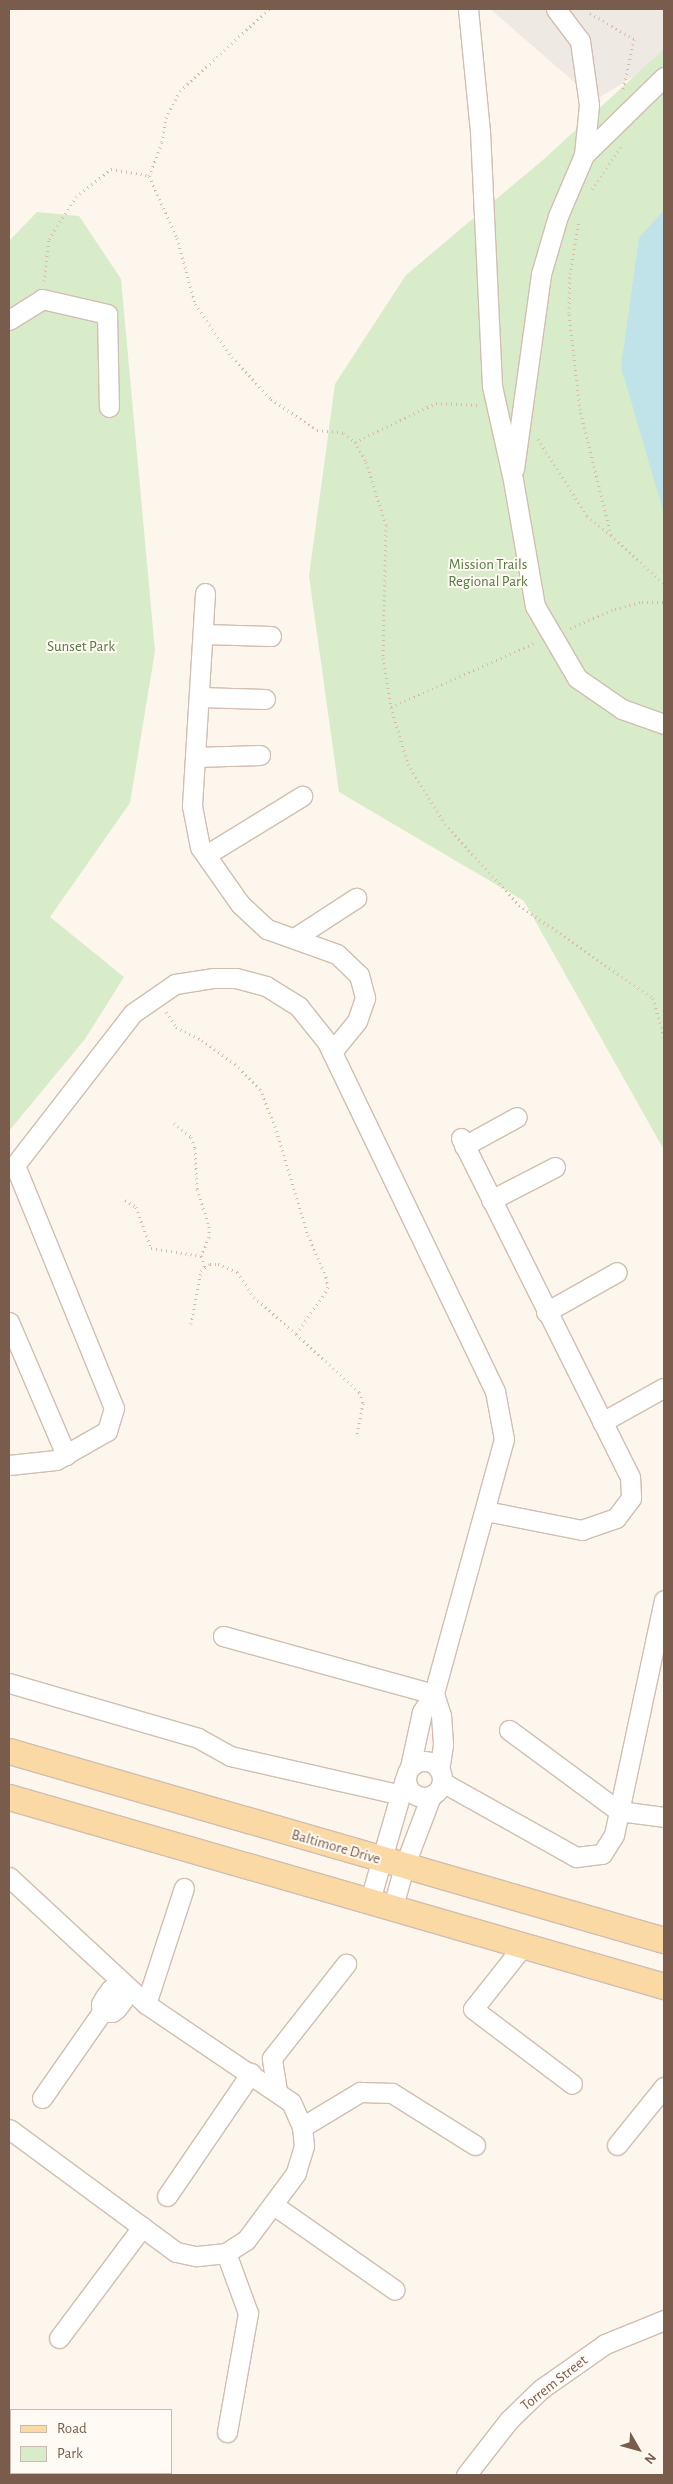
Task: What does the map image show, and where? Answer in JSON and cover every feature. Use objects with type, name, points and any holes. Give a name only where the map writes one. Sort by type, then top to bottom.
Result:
[{"type":"main road","name":"Baltimore Drive","points":[[9,1751],[664,1940]]},
{"type":"main road","points":[[9,1797],[664,1986]]},
{"type":"street","points":[[468,9],[480,131],[492,386],[513,480],[535,606],[550,636],[577,678],[622,709],[664,724]]},
{"type":"street","points":[[513,480],[541,274],[558,216],[584,154],[589,105],[580,41],[556,9]]},
{"type":"street","points":[[584,154],[610,132],[664,77]]},
{"type":"street","points":[[9,320],[42,299],[108,314],[109,407]]},
{"type":"street","points":[[205,593],[192,806],[200,847],[240,904],[266,929],[296,937],[337,954],[359,975],[364,998],[357,1021],[332,1052]]},
{"type":"street","points":[[202,634],[271,636]]},
{"type":"street","points":[[199,697],[265,699]]},
{"type":"street","points":[[195,757],[260,755]]},
{"type":"street","points":[[206,855],[302,796]]},
{"type":"street","points":[[296,937],[356,898]]},
{"type":"street","points":[[9,1465],[56,1460],[66,1455],[107,1431],[114,1408],[15,1165],[133,1013],[176,984],[213,978],[236,978],[266,986],[300,1007],[332,1052],[495,1391],[504,1438],[486,1511],[434,1694],[422,1712],[405,1780],[393,1863],[381,1903]]},
{"type":"street","points":[[486,1511],[582,1530],[616,1518],[631,1498],[630,1477],[462,1142],[517,1117]]},
{"type":"street","points":[[491,1200],[555,1168]]},
{"type":"street","points":[[9,1196],[21,1181]]},
{"type":"street","points":[[546,1312],[617,1272]]},
{"type":"street","points":[[9,1322],[66,1455]]},
{"type":"street","points":[[602,1422],[663,1388]]},
{"type":"street","points":[[405,1780],[425,1761],[437,1782],[576,1858],[602,1854],[614,1835],[656,1681],[664,1600]]},
{"type":"street","points":[[223,1636],[434,1694]]},
{"type":"street","points":[[9,1683],[198,1738],[230,1756],[405,1780],[414,1794],[437,1782]]},
{"type":"street","points":[[393,1863],[437,1782],[443,1745],[441,1715],[434,1694]]},
{"type":"street","points":[[509,1730],[620,1811],[664,1817]]},
{"type":"street","points":[[9,1877],[125,1987],[146,2004],[292,2102],[302,2127],[304,2146],[296,2173],[275,2206],[246,2240],[226,2253],[195,2256],[176,2252],[11,2137]]},
{"type":"street","points":[[146,2004],[184,1888]]},
{"type":"street","points":[[523,1946],[473,2009],[572,2084]]},
{"type":"street","points":[[277,2091],[272,2058],[346,1964]]},
{"type":"street","points":[[42,2098],[102,2012],[101,2004],[111,1989],[125,1987]]},
{"type":"street","points":[[167,2196],[251,2074]]},
{"type":"street","points":[[617,2145],[664,2087]]},
{"type":"street","points":[[302,2127],[360,2092],[392,2093],[475,2145]]},
{"type":"street","points":[[275,2206],[395,2290]]},
{"type":"street","points":[[59,2338],[142,2227]]},
{"type":"street","points":[[226,2253],[248,2313],[227,2432]]},
{"type":"street","name":"Torrem Street","points":[[466,2475],[509,2420],[541,2389],[605,2344],[664,2320]]},
{"type":"path","points":[[269,9],[180,91],[166,118],[162,142],[149,176],[177,238],[194,304],[232,357],[271,399],[317,430],[344,434],[354,442],[366,462],[386,525],[383,658],[391,707],[408,764],[445,824],[519,905],[654,998],[664,1037]]},
{"type":"path","points":[[590,12],[634,39],[621,99]]},
{"type":"path","points":[[586,197],[622,147],[610,132]]},
{"type":"path","points":[[42,299],[50,240],[76,197],[112,169],[149,176]]},
{"type":"path","points":[[580,213],[570,274],[569,313],[580,410],[611,536]]},
{"type":"path","points":[[354,442],[436,403],[461,402],[497,412]]},
{"type":"path","points":[[521,422],[531,426],[587,516],[664,584]]},
{"type":"path","points":[[391,707],[615,609],[642,602],[664,602]]},
{"type":"path","points":[[157,997],[176,1027],[209,1045],[249,1076],[260,1089],[275,1126],[308,1235],[326,1277],[328,1287],[296,1334]]},
{"type":"path","points":[[174,1123],[191,1138],[195,1148],[196,1189],[209,1226],[209,1237],[201,1256],[205,1267],[196,1286],[191,1324]]},
{"type":"path","points":[[125,1200],[136,1207],[151,1248],[201,1256]]},
{"type":"path","points":[[205,1267],[218,1264],[231,1268],[254,1297],[359,1392],[364,1403],[357,1434]]},
{"type":"shaded area","points":[[490,9],[664,9],[664,58],[595,100]]},
{"type":"green space","name":"Mission Trails Regional Park","points":[[664,49],[664,1150],[524,901],[339,792],[309,576],[335,384],[406,275],[544,159]]},
{"type":"green space","name":"Sunset Park","points":[[37,212],[79,216],[121,279],[155,651],[130,803],[50,917],[124,977],[85,1039],[9,1131],[9,241]]},
{"type":"water","points":[[664,210],[664,514],[621,367],[639,238]]}]
